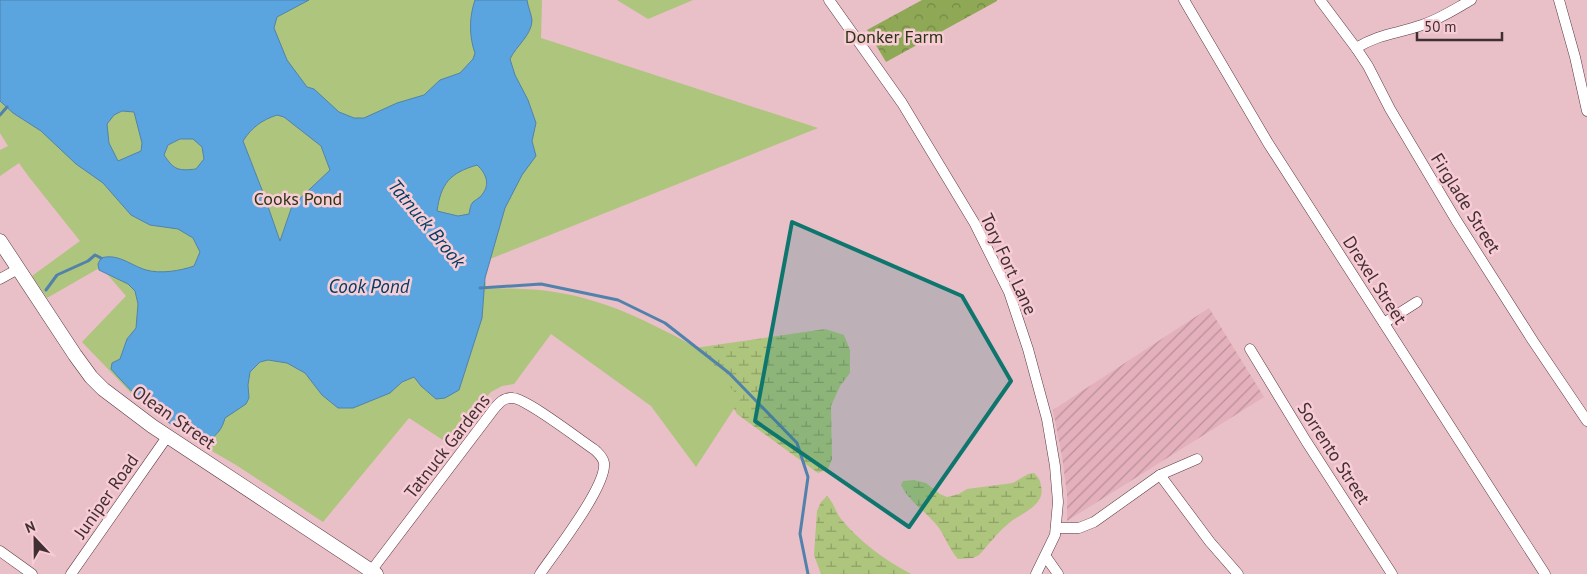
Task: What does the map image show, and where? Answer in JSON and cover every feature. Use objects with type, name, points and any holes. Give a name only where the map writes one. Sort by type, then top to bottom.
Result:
[{"type":"street","name":"Tory Fort Lane","points":[[830,0],[902,103],[975,224],[1009,292],[1028,349],[1046,420],[1055,466],[1058,502],[1056,528],[1046,557],[1036,574]]},
{"type":"street","name":"Drexel Street","points":[[1184,0],[1244,103],[1545,574]]},
{"type":"street","name":"Firglade Street","points":[[1320,0],[1368,66],[1390,109],[1456,220],[1538,349],[1587,421]]},
{"type":"street","points":[[1356,48],[1382,35],[1421,26],[1438,19],[1471,0]]},
{"type":"street","points":[[1559,0],[1575,57],[1587,111]]},
{"type":"street","name":"Olean Street","points":[[0,241],[91,377],[125,406],[167,437],[374,572]]},
{"type":"street","points":[[0,279],[18,269]]},
{"type":"street","points":[[1384,323],[1417,302]]},
{"type":"street","name":"Sorrento Street","points":[[1250,348],[1306,441],[1392,574]]},
{"type":"street","name":"Tatnuck Gardens","points":[[374,572],[494,409],[504,400],[511,398],[526,403],[595,450],[603,459],[604,464],[602,479],[596,492],[540,574]]},
{"type":"street","name":"Juniper Road","points":[[71,574],[167,437]]},
{"type":"street","points":[[1056,528],[1079,528],[1094,522],[1160,475],[1197,459]]},
{"type":"street","points":[[1160,475],[1210,542],[1238,574]]},
{"type":"street","points":[[0,551],[32,574]]},
{"type":"street","points":[[1046,557],[1058,574]]},
{"type":"highlighted area","points":[[792,222],[962,296],[1011,381],[909,527],[755,421]]},
{"type":"shaded area","points":[[1209,308],[1264,397],[1067,521],[1067,494],[1053,410]]},
{"type":"green space","name":"Cooks Pond","points":[[0,0],[542,0],[541,38],[818,128],[485,261],[484,280],[486,289],[532,289],[553,292],[593,301],[634,316],[679,338],[701,352],[741,398],[696,467],[651,406],[551,334],[514,384],[502,386],[491,392],[446,442],[409,418],[323,522],[212,451],[157,413],[132,394],[82,342],[126,296],[101,267],[47,298],[32,276],[80,241],[19,163],[0,176],[0,150],[8,146],[0,133]]},
{"type":"green space","points":[[617,0],[693,0],[648,19]]},
{"type":"green space","name":"Donker Farm","points":[[922,0],[997,1],[886,62],[867,30]]},
{"type":"green space","points":[[825,329],[844,335],[850,350],[850,373],[840,386],[831,406],[832,459],[828,469],[818,473],[737,414],[729,400],[688,349]]},
{"type":"green space","points":[[1034,473],[1039,478],[1041,484],[1042,493],[1040,499],[1031,508],[1013,520],[996,535],[979,555],[973,558],[958,559],[939,528],[909,497],[901,485],[903,481],[914,480],[926,483],[947,497],[959,494],[967,489],[1013,483],[1028,474]]},
{"type":"green space","points":[[827,496],[841,519],[864,543],[911,574],[821,574],[814,555],[817,511],[821,502]]},
{"type":"water","name":"Cook Pond","points":[[0,0],[309,0],[277,17],[274,28],[287,60],[307,87],[314,89],[339,112],[354,118],[364,118],[397,103],[424,95],[440,80],[460,73],[473,59],[475,53],[470,27],[475,0],[527,0],[532,20],[531,25],[527,36],[510,59],[536,123],[532,141],[536,156],[522,175],[505,208],[485,278],[482,318],[459,390],[445,398],[436,399],[414,377],[402,382],[390,393],[353,408],[338,408],[322,395],[305,373],[287,363],[268,360],[260,362],[250,372],[249,398],[246,404],[225,418],[219,431],[208,441],[180,430],[143,402],[111,369],[112,363],[120,359],[127,339],[136,328],[138,304],[135,291],[128,284],[99,270],[98,264],[101,258],[113,257],[140,268],[157,272],[188,268],[194,266],[200,252],[193,238],[178,229],[150,225],[131,215],[103,183],[76,164],[41,131],[13,113],[0,101]],"holes":[[[122,111],[134,112],[142,143],[141,151],[118,161],[109,143],[107,124],[114,115]],[[277,115],[284,117],[321,146],[330,170],[292,206],[280,241],[243,141],[254,128]],[[180,139],[193,139],[202,147],[204,159],[196,169],[185,170],[174,167],[164,155],[168,145]],[[477,165],[483,172],[487,184],[480,197],[472,203],[469,214],[458,216],[437,211],[441,193],[448,180]]]},
{"type":"waterway","points":[[0,115],[7,107]]},
{"type":"waterway","points":[[46,290],[57,275],[88,261],[95,255],[101,258]]},
{"type":"waterway","name":"Tatnuck Brook","points":[[480,288],[541,284],[618,300],[665,323],[729,373],[797,443],[808,477],[800,534],[808,574]]}]
